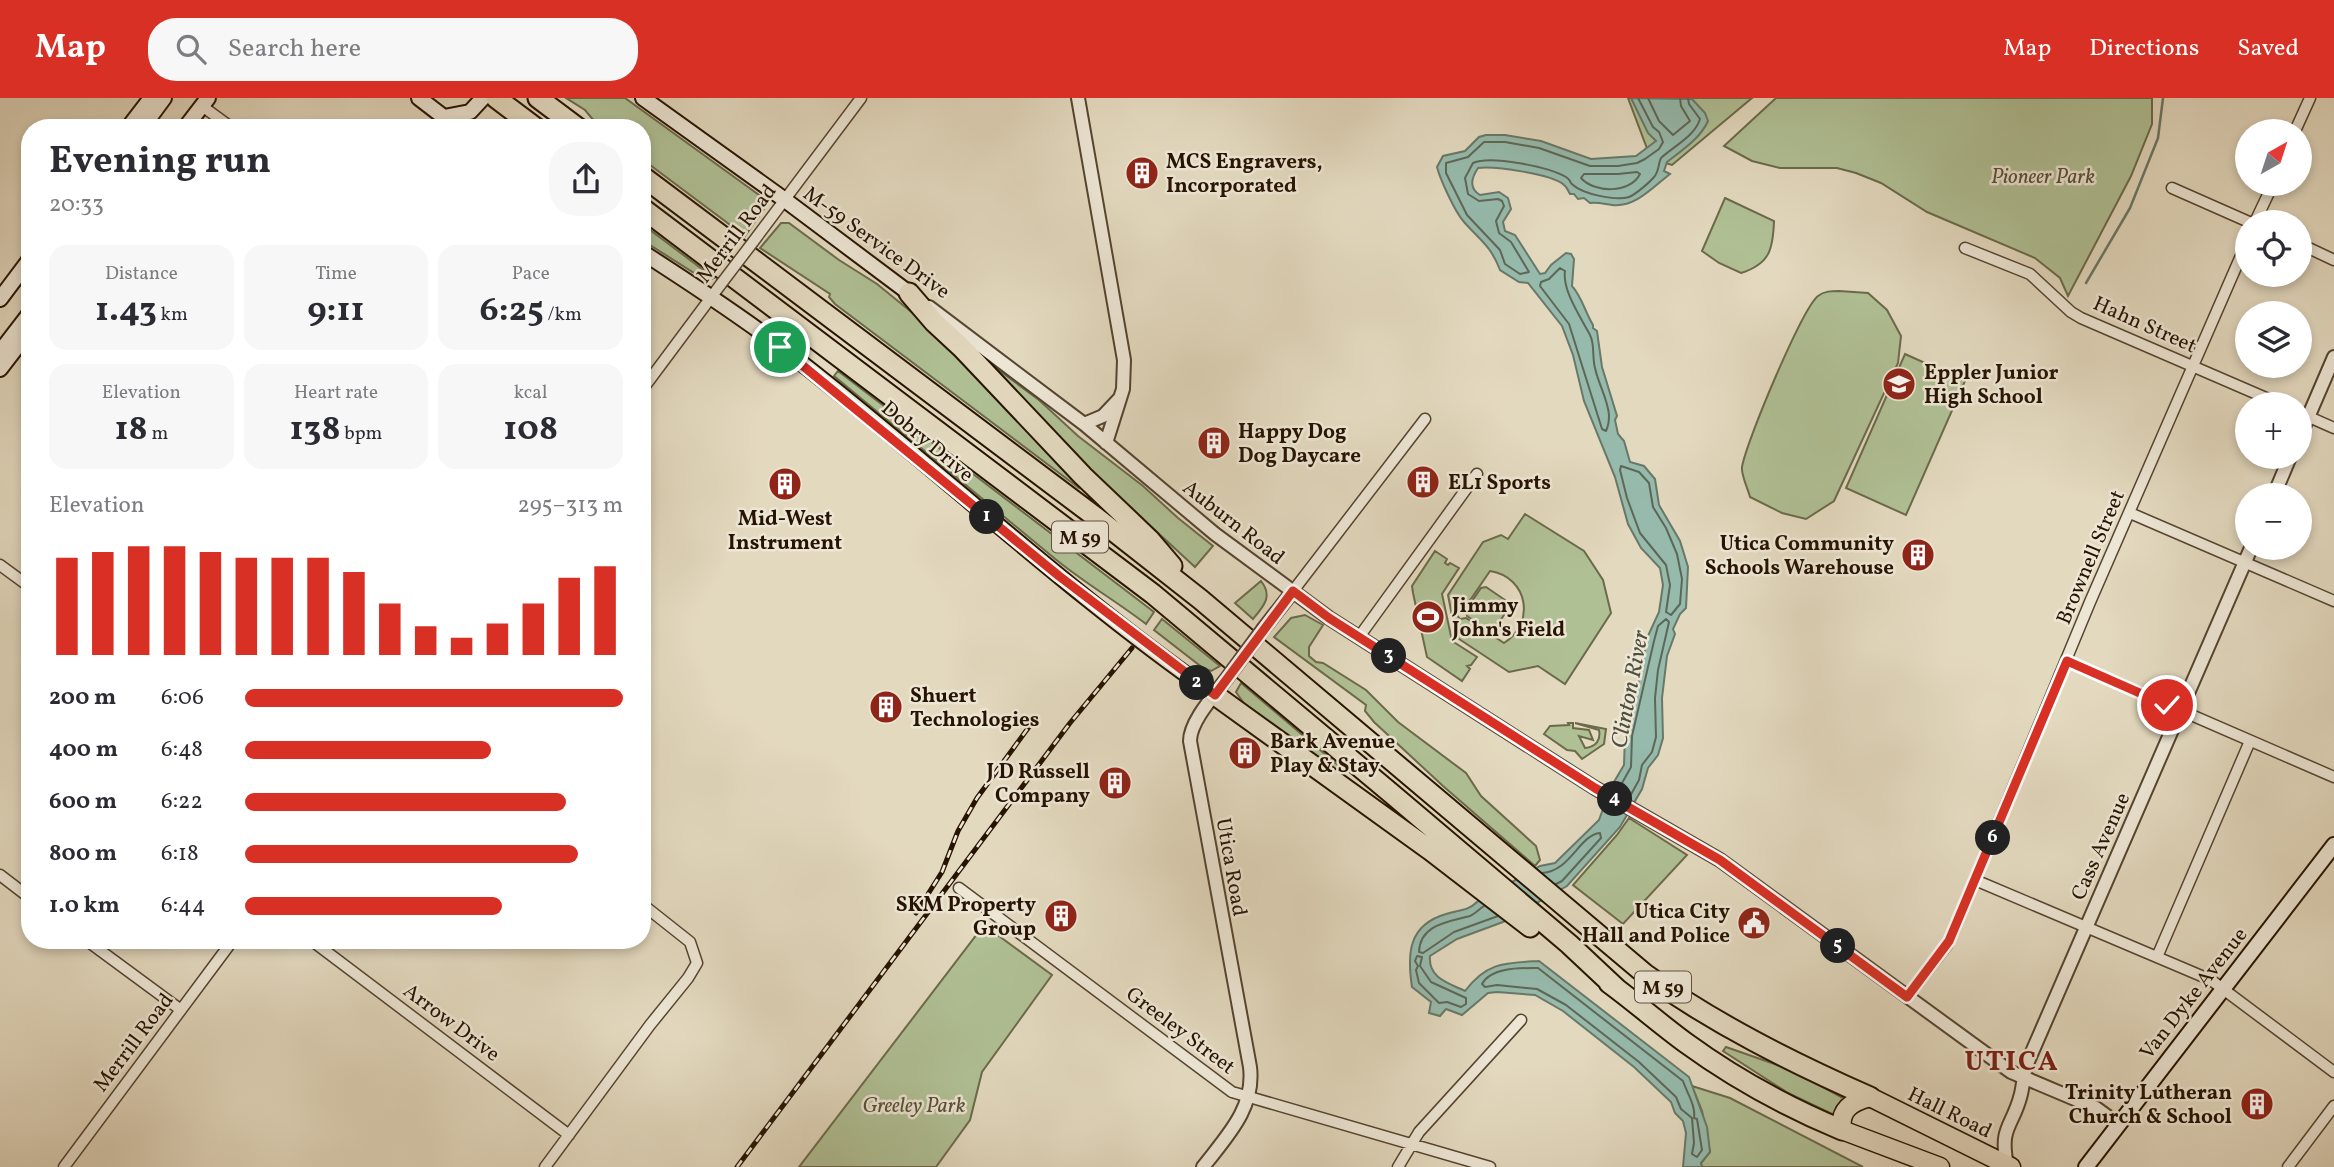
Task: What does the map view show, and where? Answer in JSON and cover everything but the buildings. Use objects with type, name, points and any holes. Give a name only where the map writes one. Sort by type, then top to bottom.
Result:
[{"type":"highway","points":[[538,98],[566,119]]},
{"type":"highway","points":[[486,99],[520,119]]},
{"type":"highway","name":"M 59","points":[[651,183],[1200,599],[1626,959],[1688,1004],[1767,1049],[1870,1097]]},
{"type":"highway","name":"M 59","points":[[651,215],[1153,594],[1266,686],[1494,890],[1688,1044],[1728,1071],[1791,1107],[1842,1130],[1940,1167]]},
{"type":"highway","points":[[909,293],[1083,476],[1149,539],[1200,599]]},
{"type":"highway","points":[[1215,695],[1410,835],[1494,890]]},
{"type":"highway","points":[[1842,1130],[1841,1120],[1847,1108],[1870,1097]]},
{"type":"highway","name":"Hall Road","points":[[1870,1097],[2009,1166]]},
{"type":"main road","points":[[135,119],[151,98]]},
{"type":"main road","points":[[149,119],[164,98]]},
{"type":"main road","points":[[419,98],[447,119]]},
{"type":"main road","name":"M-59 Service Drive","points":[[643,98],[909,293]]},
{"type":"main road","points":[[444,117],[470,112],[486,99]]},
{"type":"main road","points":[[192,119],[205,102]]},
{"type":"main road","name":"Dobry Drive","points":[[651,258],[712,297],[789,353],[1059,576],[1215,695]]},
{"type":"main road","points":[[0,299],[21,274]]},
{"type":"main road","points":[[0,352],[21,325]]},
{"type":"main road","points":[[0,369],[21,342]]},
{"type":"main road","name":"Van Dyke Avenue","points":[[2086,1167],[2334,845]]},
{"type":"street","name":"Merrill Road","points":[[651,378],[860,98]]},
{"type":"street","points":[[1078,98],[1125,374],[1106,443]]},
{"type":"street","points":[[2300,119],[2310,98]]},
{"type":"street","points":[[205,102],[223,119]]},
{"type":"street","points":[[2172,188],[2235,216]]},
{"type":"street","name":"Hahn Street","points":[[1965,248],[2030,274],[2081,318],[2252,392]]},
{"type":"street","points":[[2312,250],[2334,260]]},
{"type":"street","name":"Brownell Street","points":[[1907,997],[1947,944],[2235,270]]},
{"type":"street","name":"M-59 Service Drive","points":[[909,293],[1084,424]]},
{"type":"street","points":[[2312,399],[2334,357]]},
{"type":"street","points":[[1084,424],[1103,416],[1121,396]]},
{"type":"street","points":[[2312,418],[2334,428]]},
{"type":"street","points":[[1293,591],[1426,419]]},
{"type":"street","name":"Auburn Road","points":[[1084,424],[1194,517],[1359,637],[1595,788],[1744,876],[1998,1064],[2023,1078],[2034,1080],[2096,1108],[2118,1124]]},
{"type":"street","points":[[1359,637],[1478,474]]},
{"type":"street","points":[[2130,513],[2334,601]]},
{"type":"street","name":"Cass Avenue","points":[[2009,1166],[2004,1144],[2005,1131],[2021,1094],[2026,1066],[2246,560]]},
{"type":"street","points":[[0,565],[21,580]]},
{"type":"street","name":"Utica Road","points":[[1203,1167],[1239,1120],[1249,1097],[1250,1067],[1190,734],[1195,722],[1293,591]]},
{"type":"street","points":[[2067,661],[2334,777]]},
{"type":"street","points":[[2157,957],[2250,741]]},
{"type":"street","points":[[0,876],[21,891]]},
{"type":"street","points":[[1975,880],[2200,975],[2224,989],[2334,1072]]},
{"type":"street","name":"Greeley Street","points":[[959,888],[1232,1092],[1490,1167]]},
{"type":"street","points":[[545,1167],[697,963],[690,942],[651,911]]},
{"type":"street","points":[[98,949],[181,1010]]},
{"type":"street","name":"Merrill Road","points":[[64,1167],[226,949]]},
{"type":"street","name":"Arrow Drive","points":[[323,949],[569,1135]]},
{"type":"street","points":[[1398,1167],[1410,1143],[1435,1112],[1521,1020]]},
{"type":"street","points":[[2288,1167],[2334,1106]]},
{"type":"green space","points":[[566,98],[625,98],[759,195],[765,201],[764,209],[745,236],[651,166],[651,119],[592,119],[585,110]]},
{"type":"green space","points":[[1628,98],[1752,98],[1672,165],[1651,159]]},
{"type":"green space","name":"Pioneer Park","points":[[1776,98],[2152,98],[2152,124],[2131,176],[2068,296],[2060,278],[2035,258],[1927,212],[1881,183],[1837,168],[1780,168],[1752,161],[1724,146]]},
{"type":"green space","points":[[1725,198],[1774,221],[1768,254],[1758,265],[1741,273],[1702,251]]},
{"type":"green space","points":[[781,223],[789,223],[877,284],[920,319],[1082,483],[1079,488],[835,304],[829,297],[830,294],[760,248]]},
{"type":"green space","points":[[651,231],[714,278],[702,278],[651,246]]},
{"type":"green space","points":[[1825,292],[1868,293],[1887,310],[1901,336],[1898,363],[1834,501],[1806,519],[1782,513],[1750,497],[1742,467],[1764,405],[1810,306]]},
{"type":"green space","points":[[1905,354],[1965,381],[1906,515],[1846,488]]},
{"type":"green space","points":[[996,368],[1039,400],[1078,436],[1143,486],[1213,546],[1195,567],[1092,472],[993,371]]},
{"type":"green space","points":[[838,371],[1154,612],[1146,624],[1054,558],[834,376]]},
{"type":"green space","points":[[1525,514],[1584,551],[1603,580],[1611,613],[1565,684],[1538,666],[1509,672],[1456,637],[1448,595],[1483,542],[1501,535],[1508,539]],"holes":[[[1490,571],[1503,575],[1520,591],[1524,613],[1521,624],[1504,643],[1457,615]]]},
{"type":"green space","points":[[1435,551],[1447,559],[1445,563],[1459,568],[1442,594],[1452,641],[1477,657],[1467,666],[1470,669],[1462,681],[1427,657],[1413,593],[1412,586]]},
{"type":"green space","points":[[1261,581],[1267,596],[1264,605],[1253,619],[1235,603]]},
{"type":"green space","points":[[1486,587],[1508,602],[1509,607],[1495,629],[1489,631],[1467,616],[1466,610],[1481,588]]},
{"type":"green space","points":[[1305,615],[1323,625],[1309,647],[1309,656],[1366,690],[1398,722],[1466,773],[1481,796],[1536,846],[1540,860],[1535,866],[1374,722],[1365,711],[1366,705],[1274,637],[1291,618]]},
{"type":"green space","points":[[1162,619],[1220,666],[1211,671],[1203,668],[1154,630]]},
{"type":"green space","points":[[1241,683],[1345,771],[1341,776],[1245,705],[1236,692]]},
{"type":"green space","points":[[1568,723],[1573,723],[1573,728],[1589,730],[1593,740],[1579,736],[1585,748],[1597,742],[1599,730],[1575,723],[1606,729],[1604,744],[1582,759],[1575,751],[1567,750],[1544,734],[1550,726],[1569,725]]},
{"type":"green space","points":[[1629,818],[1687,855],[1623,924],[1573,885]]},
{"type":"green space","name":"Greeley Park","points":[[984,925],[1052,975],[982,1072],[970,1120],[936,1167],[799,1167]]},
{"type":"green space","points":[[1726,1047],[1792,1070],[1843,1098],[1832,1114],[1788,1093],[1723,1051]]},
{"type":"green space","points":[[1692,1086],[1730,1098],[1863,1167],[1702,1167],[1701,1163],[1710,1152],[1702,1111]]},
{"type":"water","points":[[1631,98],[1692,99],[1705,113],[1708,121],[1695,139],[1667,162],[1664,171],[1670,174],[1636,200],[1620,205],[1590,203],[1570,194],[1558,181],[1510,170],[1478,168],[1472,182],[1480,195],[1499,192],[1508,198],[1511,209],[1503,222],[1505,231],[1515,235],[1540,274],[1545,273],[1566,253],[1571,254],[1574,259],[1572,286],[1597,331],[1602,367],[1617,416],[1615,420],[1618,434],[1624,441],[1630,462],[1644,466],[1655,479],[1659,505],[1680,541],[1688,567],[1686,608],[1673,629],[1675,634],[1667,656],[1662,698],[1663,738],[1658,755],[1648,768],[1642,789],[1620,827],[1567,886],[1503,922],[1457,939],[1430,956],[1430,963],[1440,979],[1465,991],[1489,969],[1516,962],[1539,961],[1689,1077],[1707,1127],[1710,1152],[1701,1163],[1702,1167],[1683,1167],[1686,1133],[1683,1121],[1675,1113],[1671,1102],[1634,1067],[1563,1011],[1535,995],[1497,992],[1488,993],[1462,1015],[1446,1009],[1440,1016],[1429,1013],[1431,1002],[1412,987],[1410,975],[1413,942],[1424,925],[1433,919],[1470,907],[1540,866],[1555,863],[1599,820],[1611,787],[1624,765],[1625,736],[1647,638],[1659,612],[1663,585],[1660,568],[1641,548],[1628,524],[1615,477],[1584,401],[1573,355],[1562,326],[1528,283],[1519,282],[1500,270],[1489,249],[1456,211],[1437,167],[1443,156],[1465,151],[1479,137],[1486,135],[1541,141],[1591,159],[1636,156],[1656,141],[1648,133]]},
{"type":"waterway","points":[[2086,283],[2130,208],[2158,138],[2163,98]]},
{"type":"railway","points":[[737,1167],[1070,723],[1132,648]]},
{"type":"railway","points":[[916,913],[942,872],[958,831],[977,798],[1034,720]]},
{"type":"place","name":"MCS Engravers, Incorporated","points":[[1142,173]]},
{"type":"place","name":"Eppler Junior High School","points":[[1899,384]]},
{"type":"place","name":"Happy Dog Dog Daycare","points":[[1214,443]]},
{"type":"place","name":"EL1 Sports","points":[[1423,482]]},
{"type":"place","name":"Mid-West Instrument","points":[[785,484]]},
{"type":"place","name":"Utica Community Schools Warehouse","points":[[1918,555]]},
{"type":"place","name":"Jimmy John's Field","points":[[1428,617]]},
{"type":"place","name":"Shuert Technologies","points":[[886,707]]},
{"type":"place","name":"Bark Avenue Play & Stay","points":[[1245,753]]},
{"type":"place","name":"J D Russell Company","points":[[1115,783]]},
{"type":"place","name":"SKM Property Group","points":[[1061,916]]},
{"type":"place","name":"Utica City Hall and Police","points":[[1754,923]]},
{"type":"place","name":"Trinity Lutheran Church & School","points":[[2257,1104]]},
{"type":"district","name":"UTICA","points":[[2012,1060]]},
{"type":"route","points":[[780,347],[1059,576],[1215,695],[1293,591],[1329,618],[1595,788],[1720,860],[1907,997],[1949,941],[2067,661],[2167,705]]},
{"type":"water label","name":"Clinton River","points":[[1629,689]]}]
